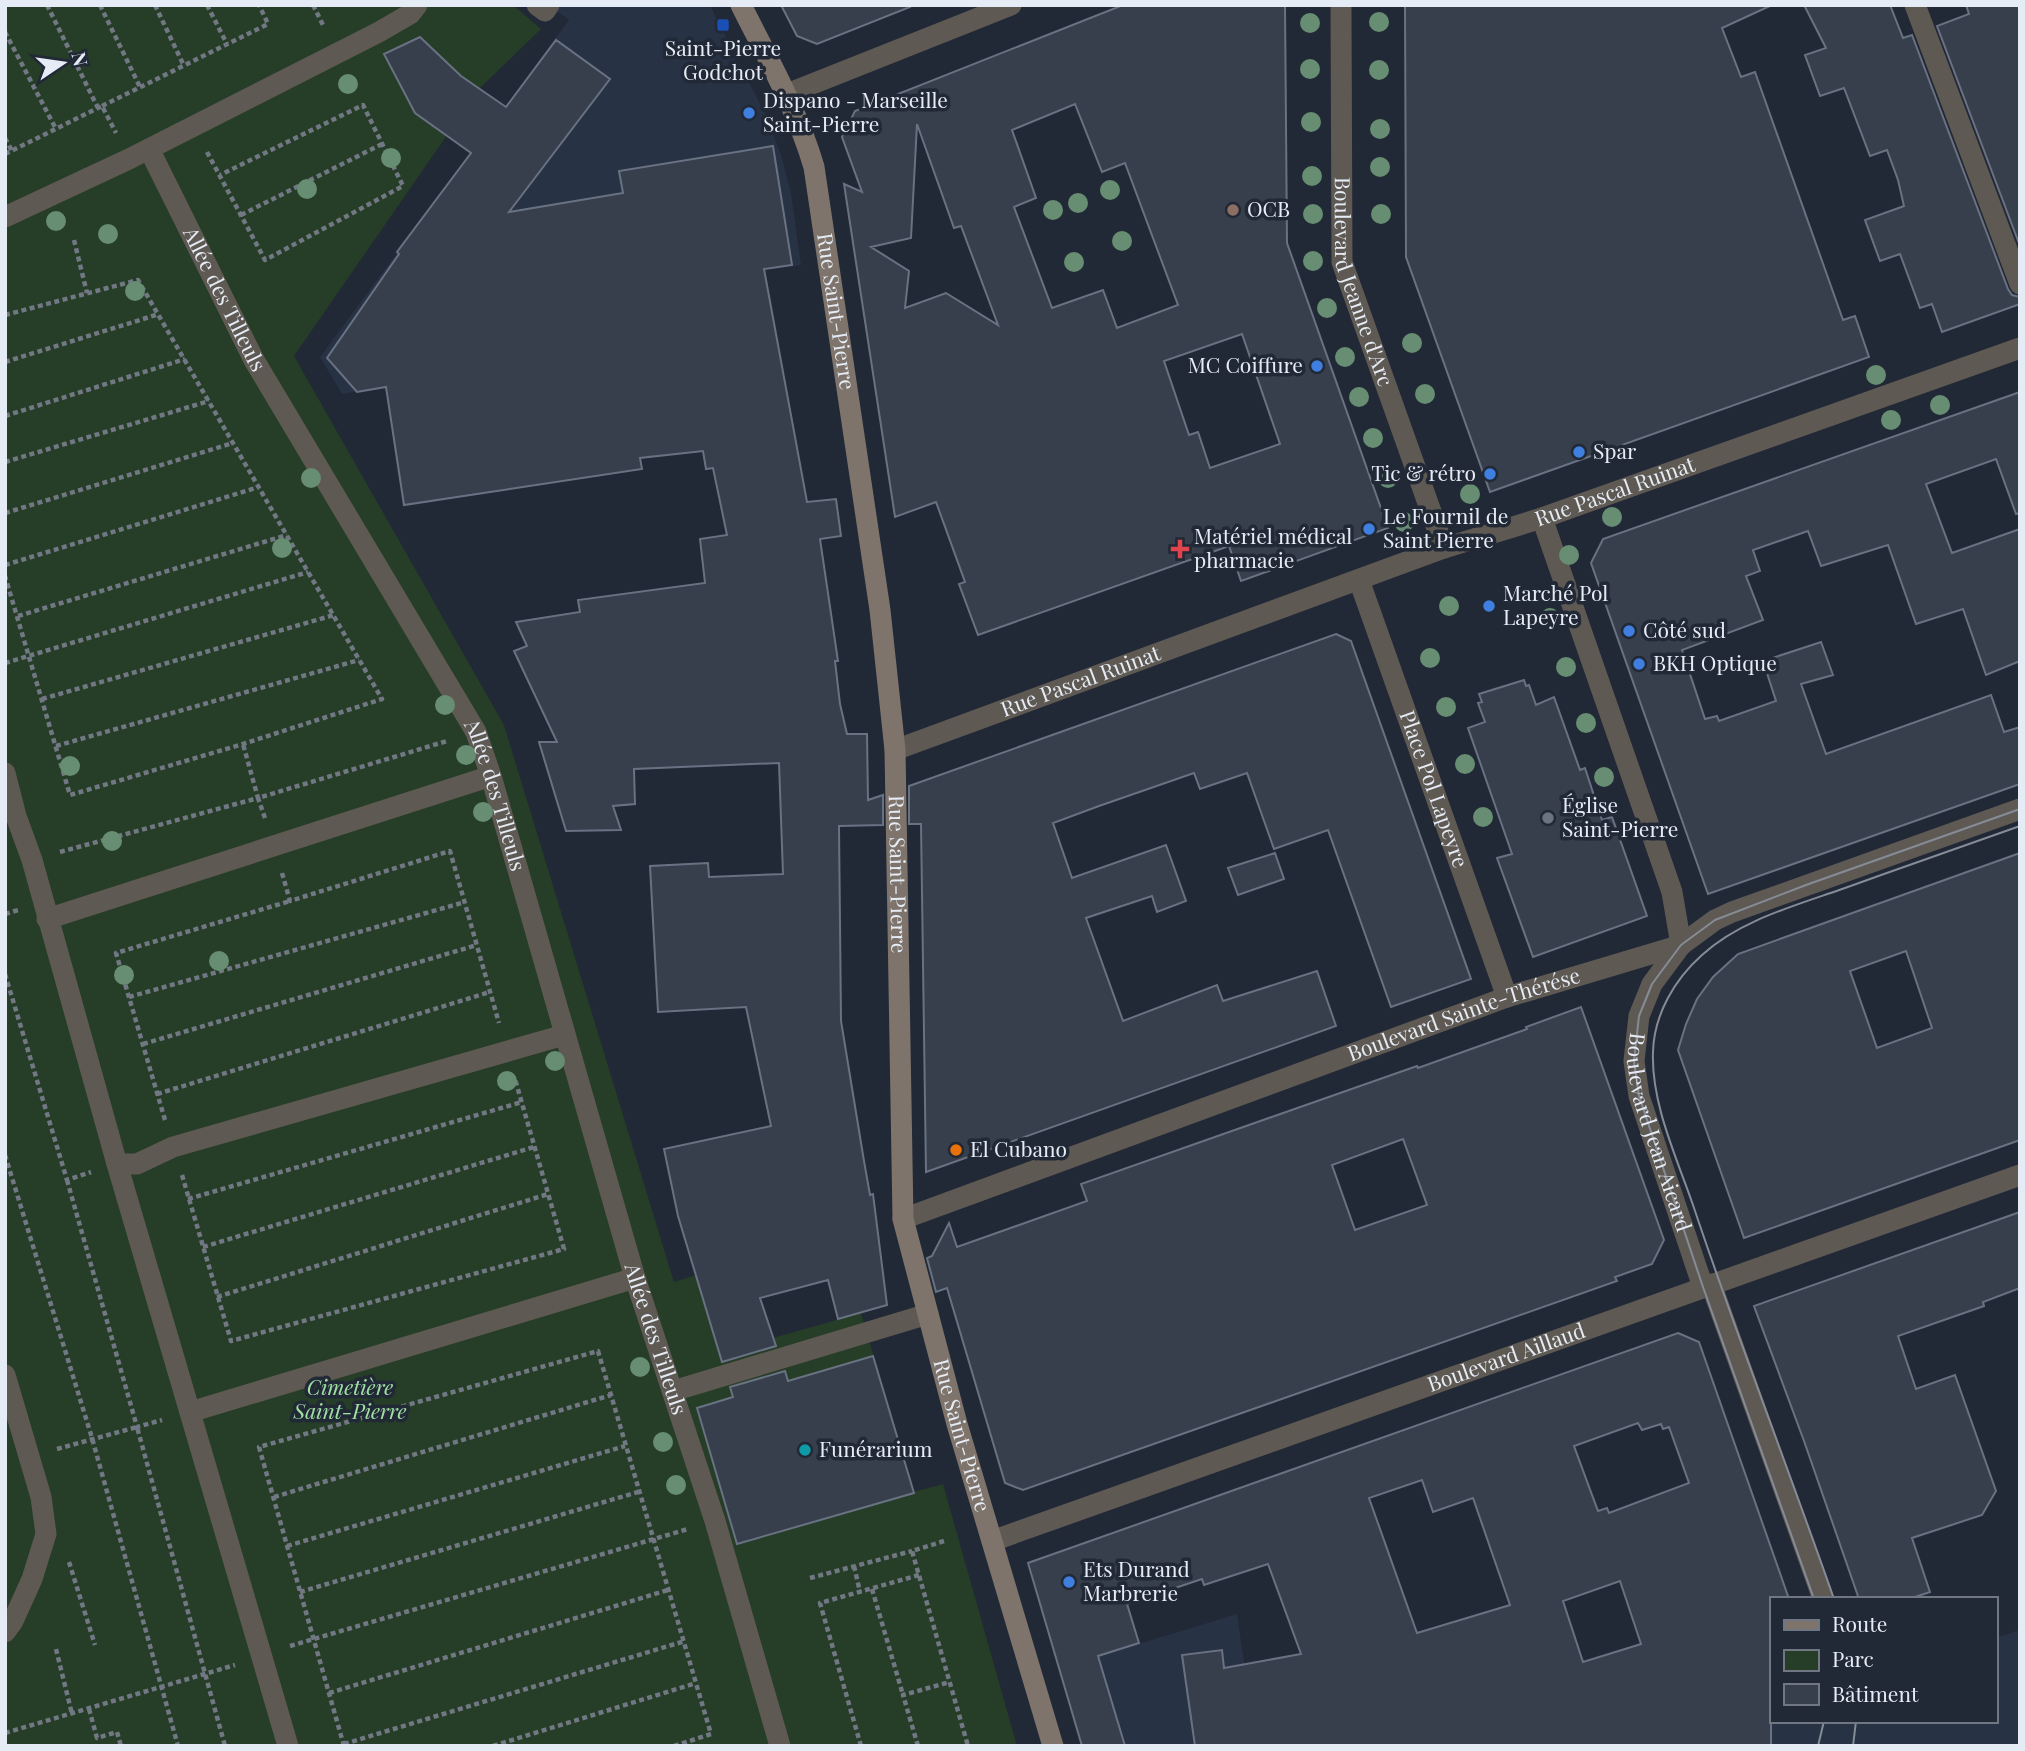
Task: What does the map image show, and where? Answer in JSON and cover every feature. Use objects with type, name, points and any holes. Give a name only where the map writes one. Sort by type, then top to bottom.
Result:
[{"type":"main road","name":"Rue Saint-Pierre","points":[[741,5],[787,93],[814,167],[880,610],[895,750],[904,1219],[957,1424],[1053,1746]]},
{"type":"street","points":[[5,217],[129,159],[379,32],[410,13],[417,5]]},
{"type":"street","points":[[537,5],[545,11],[549,5]]},
{"type":"street","points":[[787,93],[1011,5]]},
{"type":"street","name":"Boulevard Jeanne d'Arc","points":[[1341,5],[1342,262],[1444,548]]},
{"type":"street","points":[[1915,5],[2020,284]]},
{"type":"street","name":"Allée des Tilleuls","points":[[149,149],[254,360],[476,732],[635,1278],[715,1521],[780,1746]]},
{"type":"street","name":"Rue Pascal Ruinat","points":[[895,750],[1444,548],[1542,518],[2020,348]]},
{"type":"street","points":[[1542,518],[1672,892],[1681,945]]},
{"type":"street","name":"Place Pol Lapeyre","points":[[1359,580],[1507,998]]},
{"type":"street","points":[[5,773],[288,1746]]},
{"type":"street","points":[[47,919],[491,776]]},
{"type":"street","name":"Boulevard Sainte-Thérése","points":[[904,1219],[1507,998],[1681,945],[1715,920],[1732,912],[2020,809]]},
{"type":"street","name":"Boulevard Jean Aicard","points":[[1681,945],[1652,985],[1639,1016],[1634,1061],[1639,1096],[1822,1597]]},
{"type":"street","points":[[117,1164],[136,1164],[173,1147],[564,1035]]},
{"type":"street","name":"Boulevard Aillaud","points":[[992,1541],[2020,1175]]},
{"type":"street","points":[[190,1412],[635,1278]]},
{"type":"street","points":[[673,1391],[928,1314]]},
{"type":"street","points":[[5,1376],[41,1497],[46,1534],[32,1578],[13,1621],[5,1632]]},
{"type":"path","points":[[47,5],[129,159]]},
{"type":"path","points":[[100,5],[140,87]]},
{"type":"path","points":[[155,5],[184,66]]},
{"type":"path","points":[[207,5],[227,44]]},
{"type":"path","points":[[5,154],[268,24],[259,5]]},
{"type":"path","points":[[5,32],[56,129]]},
{"type":"path","points":[[193,127],[265,260],[403,186],[363,106],[219,175]]},
{"type":"path","points":[[5,138],[12,151]]},
{"type":"path","points":[[241,215],[382,144]]},
{"type":"path","points":[[74,240],[87,293]]},
{"type":"path","points":[[5,315],[138,280],[382,699],[243,744],[70,795],[5,576]]},
{"type":"path","points":[[5,362],[159,314]]},
{"type":"path","points":[[5,416],[185,359]]},
{"type":"path","points":[[5,463],[208,401]]},
{"type":"path","points":[[5,513],[233,443]]},
{"type":"path","points":[[5,565],[259,487]]},
{"type":"path","points":[[18,616],[287,535]]},
{"type":"path","points":[[5,663],[308,572]]},
{"type":"path","points":[[42,699],[334,615]]},
{"type":"path","points":[[56,747],[359,660]]},
{"type":"path","points":[[32,860],[258,798],[476,732]]},
{"type":"path","points":[[243,744],[290,901]]},
{"type":"path","points":[[116,953],[450,851]]},
{"type":"path","points":[[129,997],[465,902]]},
{"type":"path","points":[[143,1044],[477,945]]},
{"type":"path","points":[[5,974],[67,1180],[225,1746]]},
{"type":"path","points":[[157,1094],[491,992]]},
{"type":"path","points":[[188,1199],[522,1102]]},
{"type":"path","points":[[203,1247],[534,1147]]},
{"type":"path","points":[[5,1155],[92,1438],[178,1746]]},
{"type":"path","points":[[67,1180],[117,1164]]},
{"type":"path","points":[[217,1297],[548,1194]]},
{"type":"path","points":[[231,1341],[564,1249]]},
{"type":"path","points":[[674,1746],[711,1734],[685,1641],[638,1492],[598,1351],[259,1447],[344,1745],[685,1641]]},
{"type":"path","points":[[274,1497],[611,1395]]},
{"type":"path","points":[[29,1457],[190,1412]]},
{"type":"path","points":[[287,1546],[625,1446]]},
{"type":"path","points":[[300,1592],[638,1492]]},
{"type":"path","points":[[313,1639],[715,1521]]},
{"type":"path","points":[[46,1534],[66,1552],[94,1645]]},
{"type":"path","points":[[810,1578],[944,1541]]},
{"type":"path","points":[[912,1552],[968,1746]]},
{"type":"path","points":[[854,1566],[860,1592]]},
{"type":"path","points":[[861,1746],[820,1602],[919,1575]]},
{"type":"path","points":[[872,1589],[918,1746]]},
{"type":"path","points":[[329,1693],[668,1590]]},
{"type":"path","points":[[55,1649],[72,1714]]},
{"type":"path","points":[[5,1733],[204,1675]]},
{"type":"path","points":[[903,1695],[950,1682]]},
{"type":"path","points":[[492,1746],[696,1683]]},
{"type":"path","points":[[89,1709],[97,1738],[117,1732],[121,1746]]},
{"type":"shaded area","points":[[561,5],[710,5],[766,116],[781,155],[791,193],[801,265],[639,290],[647,345],[342,394],[320,357],[569,20],[556,11]]},
{"type":"shaded area","points":[[1237,1614],[1248,1689],[1589,1680],[1770,1639],[1770,1723],[1997,1723],[1997,1637],[2020,1630],[2020,1746],[1082,1746],[1059,1668]]},
{"type":"green space","name":"Cimetière Saint-Pierre","points":[[5,5],[513,5],[541,29],[479,89],[294,356],[504,725],[674,1282],[696,1275],[720,1353],[861,1313],[913,1492],[943,1484],[1017,1746],[5,1746]]},
{"type":"building","points":[[781,5],[910,7],[817,44],[797,36]]},
{"type":"building","points":[[1123,5],[1285,5],[1287,243],[1388,528],[1241,581],[1229,546],[978,635],[959,584],[965,582],[936,502],[895,517],[844,184],[862,192],[842,137],[855,111]],"holes":[[[1075,104],[1102,172],[1125,163],[1178,305],[1117,328],[1103,290],[1052,308],[1014,207],[1036,198],[1012,130]],[[917,124],[954,228],[961,226],[998,325],[946,293],[905,308],[909,271],[871,247],[911,238]],[[1242,334],[1280,444],[1210,468],[1198,432],[1189,435],[1164,361]]]},
{"type":"building","points":[[1405,5],[1772,5],[1722,28],[1741,77],[1755,72],[1843,320],[1855,316],[1869,357],[1490,492],[1406,257]]},
{"type":"building","points":[[1804,5],[1890,5],[1903,38],[1912,35],[2008,289],[2012,295],[2020,297],[2020,304],[1942,332],[1932,304],[1920,308],[1900,254],[1880,261],[1865,220],[1904,206],[1898,180],[1887,150],[1870,156],[1844,88],[1820,96],[1805,55],[1826,48]]},
{"type":"building","points":[[1966,5],[2020,5],[2020,246],[1937,26],[1969,14]]},
{"type":"building","points":[[420,37],[461,76],[506,107],[556,40],[610,79],[509,212],[623,193],[619,171],[773,146],[792,265],[764,269],[807,502],[836,499],[841,536],[820,539],[838,661],[835,661],[840,704],[847,734],[867,734],[868,800],[883,795],[883,825],[839,826],[841,1021],[870,1195],[873,1194],[887,1305],[838,1319],[828,1280],[760,1298],[776,1346],[722,1362],[678,1216],[664,1149],[771,1126],[746,1007],[658,1012],[650,866],[708,863],[709,877],[783,874],[779,763],[634,769],[635,804],[613,806],[621,830],[566,831],[539,742],[557,742],[514,651],[527,646],[516,622],[580,612],[578,600],[705,583],[700,539],[727,535],[713,468],[706,469],[703,451],[640,458],[642,469],[404,505],[386,387],[357,392],[327,358],[399,254],[397,252],[471,153],[415,113],[384,54]]},
{"type":"building","points":[[2020,392],[2020,513],[2016,514],[1996,459],[1926,484],[1952,553],[2020,529],[2020,661],[1986,675],[1963,609],[1916,624],[1888,545],[1821,566],[1808,531],[1753,550],[1760,571],[1746,576],[1763,620],[1682,650],[1705,719],[1717,716],[1719,721],[1776,701],[1763,661],[1821,642],[1833,675],[1801,684],[1826,754],[1991,695],[2004,732],[2020,727],[2020,784],[1708,894],[1591,563],[1603,539]]},
{"type":"building","points":[[1336,634],[1351,641],[1471,979],[1391,1007],[1328,830],[1274,849],[1247,773],[1200,789],[1194,773],[1099,806],[1053,823],[1072,878],[1166,845],[1186,901],[1157,912],[1152,896],[1086,918],[1123,1021],[1217,985],[1223,1001],[1317,971],[1336,1026],[926,1172],[921,824],[909,824],[909,786]]},
{"type":"building","name":"Église Saint-Pierre","points":[[1524,680],[1526,686],[1529,685],[1536,705],[1554,697],[1580,770],[1585,768],[1602,820],[1612,817],[1647,916],[1533,957],[1497,858],[1512,854],[1468,728],[1485,722],[1478,703],[1482,702],[1479,694]]},
{"type":"building","points":[[1275,853],[1284,879],[1238,895],[1228,868]]},
{"type":"building","points":[[2020,853],[2020,1140],[1744,1238],[1678,1050],[1697,999],[1713,977],[1738,954]],"holes":[[[1906,951],[1932,1028],[1877,1048],[1850,971]]]},
{"type":"building","points":[[1581,1007],[1664,1240],[1652,1264],[1615,1277],[1617,1281],[1023,1490],[1005,1483],[947,1288],[936,1292],[927,1258],[932,1256],[949,1223],[957,1247],[1087,1201],[1081,1184],[1417,1066],[1418,1068],[1527,1029],[1526,1027]],"holes":[[[1403,1139],[1427,1205],[1355,1230],[1332,1165]]]},
{"type":"building","points":[[2020,1212],[2020,1288],[1983,1302],[1984,1306],[1898,1336],[1916,1389],[1955,1375],[1996,1491],[1982,1515],[1912,1538],[1930,1592],[1915,1597],[1858,1597],[1754,1306]]},
{"type":"building","points":[[1678,1333],[1699,1342],[1788,1597],[1770,1597],[1771,1746],[1195,1746],[1182,1655],[1222,1650],[1224,1668],[1301,1654],[1268,1564],[1204,1585],[1202,1579],[1127,1604],[1139,1643],[1098,1656],[1125,1746],[1082,1746],[1028,1563]],"holes":[[[1638,1423],[1642,1430],[1661,1424],[1663,1429],[1669,1427],[1689,1483],[1609,1513],[1607,1508],[1598,1511],[1574,1446]],[[1422,1480],[1433,1512],[1473,1498],[1510,1605],[1417,1633],[1369,1498]],[[1620,1581],[1641,1644],[1583,1662],[1563,1601]]]},
{"type":"building","name":"Funérarium","points":[[873,1356],[914,1493],[737,1544],[697,1408],[733,1397],[730,1387],[785,1371],[788,1381]]},
{"type":"tram line","points":[[1813,1597],[1703,1287],[1639,1096],[1634,1061],[1639,1016],[1652,984],[1681,945],[1715,920],[2020,809]]},
{"type":"tram line","points":[[1833,1597],[1660,1110],[1653,1071],[1657,1024],[1668,998],[1692,964],[1734,932],[1789,907],[2020,826]]},
{"type":"tram line","points":[[1818,1746],[1824,1723]]},
{"type":"tram line","points":[[1853,1746],[1856,1723]]},
{"type":"place","name":"Saint-Pierre Godchot","points":[[723,25]]},
{"type":"place","name":"Dispano - Marseille Saint-Pierre","points":[[749,113]]},
{"type":"place","name":"OCB","points":[[1233,210]]},
{"type":"place","name":"MC Coiffure","points":[[1317,366]]},
{"type":"place","name":"Spar","points":[[1579,452]]},
{"type":"place","name":"Tic & rétro","points":[[1490,474]]},
{"type":"place","name":"Le Fournil de Saint Pierre","points":[[1369,529]]},
{"type":"place","name":"Matériel médical pharmacie","points":[[1180,549]]},
{"type":"place","name":"Marché Pol Lapeyre","points":[[1489,606]]},
{"type":"place","name":"Côté sud","points":[[1629,631]]},
{"type":"place","name":"BKH Optique","points":[[1639,664]]},
{"type":"place","name":"Église Saint-Pierre","points":[[1548,818]]},
{"type":"place","name":"El Cubano","points":[[956,1150]]},
{"type":"place","name":"Funérarium","points":[[805,1450]]},
{"type":"place","name":"Ets Durand Marbrerie","points":[[1069,1582]]}]
